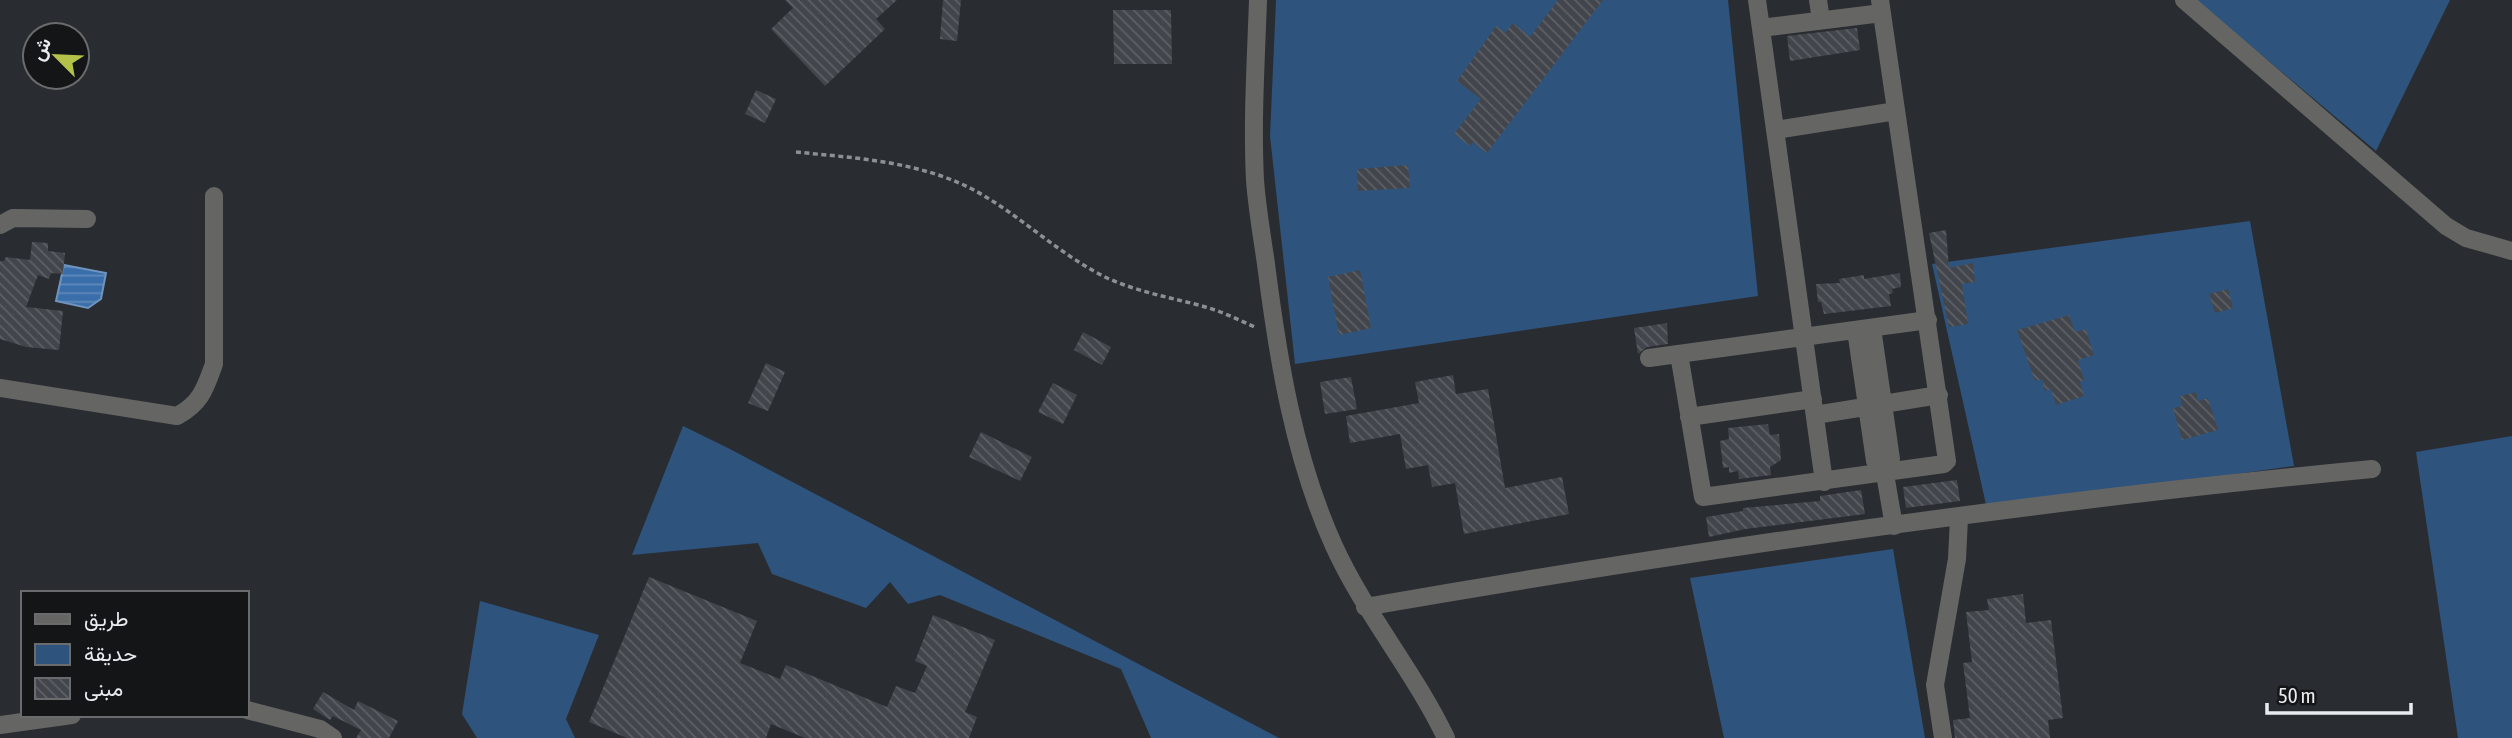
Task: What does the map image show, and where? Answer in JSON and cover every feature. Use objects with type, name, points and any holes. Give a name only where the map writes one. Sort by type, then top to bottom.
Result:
[{"type":"street","points":[[1258,0],[1254,100],[1255,181],[1275,335],[1292,419],[1318,505],[1334,547],[1366,607],[1446,738]]},
{"type":"street","points":[[1757,0],[1824,482]]},
{"type":"street","points":[[1818,0],[1821,20]]},
{"type":"street","points":[[2184,0],[2446,226],[2466,238],[2512,251]]},
{"type":"street","points":[[1679,354],[1703,497],[1885,474],[1944,464],[1947,461],[1881,7],[1821,20],[1761,28]]},
{"type":"street","points":[[1775,130],[1896,111]]},
{"type":"street","points":[[0,388],[177,416],[194,407],[206,387],[214,364],[214,196]]},
{"type":"street","points":[[0,225],[13,218],[87,219]]},
{"type":"street","points":[[1649,358],[1928,320]]},
{"type":"street","points":[[1864,329],[1875,405],[1891,459],[1885,474],[1894,526]]},
{"type":"street","points":[[1689,417],[1875,405],[1939,395]]},
{"type":"street","points":[[1366,607],[1672,557],[1894,526],[2184,487],[2372,469]]},
{"type":"street","points":[[1943,738],[1935,685],[1957,559],[1959,518]]},
{"type":"street","points":[[248,710],[320,729],[333,738]]},
{"type":"street","points":[[0,725],[58,717]]},
{"type":"path","points":[[796,152],[886,162],[929,172],[980,194],[1040,238],[1108,278],[1159,297],[1206,307],[1275,335]]},
{"type":"green space","points":[[1276,0],[1728,0],[1758,296],[1295,364],[1270,136]]},
{"type":"green space","points":[[2196,0],[2450,0],[2376,151]]},
{"type":"green space","points":[[2250,221],[2294,466],[1987,509],[1932,264]]},
{"type":"green space","points":[[683,426],[1279,738],[1151,738],[1121,669],[940,595],[908,604],[890,582],[866,608],[772,574],[758,543],[632,555]]},
{"type":"green space","points":[[2512,436],[2512,738],[2458,738],[2416,452]]},
{"type":"green space","points":[[1893,549],[1925,738],[1724,738],[1690,578]]},
{"type":"green space","points":[[480,601],[599,635],[566,719],[575,738],[477,738],[462,714]]},
{"type":"shaded area","points":[[64,265],[106,273],[101,299],[88,308],[56,301]]},
{"type":"building","points":[[785,0],[897,0],[876,19],[885,29],[825,86],[771,29],[793,8]]},
{"type":"building","points":[[943,0],[961,0],[957,41],[940,39]]},
{"type":"building","points":[[1558,0],[1603,0],[1487,153],[1473,142],[1470,146],[1454,134],[1481,99],[1457,81],[1496,26],[1505,33],[1513,23],[1530,37]]},
{"type":"building","points":[[1113,10],[1171,10],[1172,64],[1114,64]]},
{"type":"building","points":[[1857,28],[1860,50],[1790,61],[1787,36]]},
{"type":"building","points":[[756,90],[776,99],[765,123],[745,114]]},
{"type":"building","points":[[1408,165],[1410,188],[1358,191],[1357,169]]},
{"type":"building","points":[[1946,230],[1949,268],[1973,263],[1975,282],[1962,284],[1968,324],[1949,327],[1929,233]]},
{"type":"building","points":[[32,242],[48,243],[48,251],[65,253],[63,274],[51,273],[49,279],[38,275],[26,307],[63,311],[59,350],[26,347],[0,339],[0,261],[4,261],[6,257],[30,260]]},
{"type":"building","points":[[1360,270],[1371,328],[1339,335],[1328,277]]},
{"type":"building","points":[[1900,273],[1901,287],[1892,289],[1893,293],[1889,294],[1891,306],[1824,314],[1821,302],[1818,302],[1816,284],[1840,283],[1839,279],[1864,275],[1864,279]]},
{"type":"building","points":[[2228,289],[2233,308],[2215,313],[2209,294]]},
{"type":"building","points":[[2069,315],[2075,332],[2086,329],[2094,355],[2078,360],[2084,380],[2080,382],[2084,396],[2056,405],[2051,389],[2045,391],[2042,379],[2035,381],[2017,330]]},
{"type":"building","points":[[1667,323],[1668,344],[1647,347],[1638,354],[1634,328]]},
{"type":"building","points":[[1083,332],[1111,347],[1102,365],[1074,350]]},
{"type":"building","points":[[766,363],[785,372],[768,411],[748,403]]},
{"type":"building","points":[[1453,375],[1456,394],[1488,389],[1505,488],[1562,477],[1569,514],[1464,534],[1455,483],[1432,487],[1428,465],[1406,469],[1400,434],[1350,443],[1346,416],[1419,403],[1415,382]]},
{"type":"building","points":[[1351,377],[1357,409],[1325,414],[1320,382]]},
{"type":"building","points":[[1053,383],[1077,395],[1063,424],[1038,412]]},
{"type":"building","points":[[2196,392],[2198,401],[2208,398],[2218,430],[2182,440],[2173,408],[2182,406],[2180,396]]},
{"type":"building","points":[[1768,424],[1770,435],[1779,434],[1781,460],[1770,467],[1771,475],[1739,479],[1738,471],[1729,473],[1729,467],[1723,468],[1720,441],[1729,439],[1728,428]]},
{"type":"building","points":[[981,432],[1032,457],[1020,481],[969,457]]},
{"type":"building","points":[[1957,480],[1960,501],[1906,508],[1903,487]]},
{"type":"building","points":[[1861,490],[1865,514],[1745,529],[1709,537],[1706,517],[1743,511],[1743,508],[1820,501],[1820,496]]},
{"type":"building","points":[[649,577],[757,621],[740,663],[780,679],[786,665],[887,707],[896,686],[915,693],[927,666],[915,661],[933,615],[995,640],[965,712],[977,717],[969,738],[805,738],[771,724],[766,738],[627,738],[589,722]]},
{"type":"building","points":[[2023,594],[2026,623],[2051,620],[2063,718],[2048,720],[2050,738],[1955,738],[1953,720],[1970,718],[1963,663],[1972,662],[1966,612],[1989,610],[1987,599]]},
{"type":"building","points":[[323,692],[354,710],[358,701],[398,721],[389,738],[356,738],[361,730],[333,716],[330,720],[313,709]]}]
